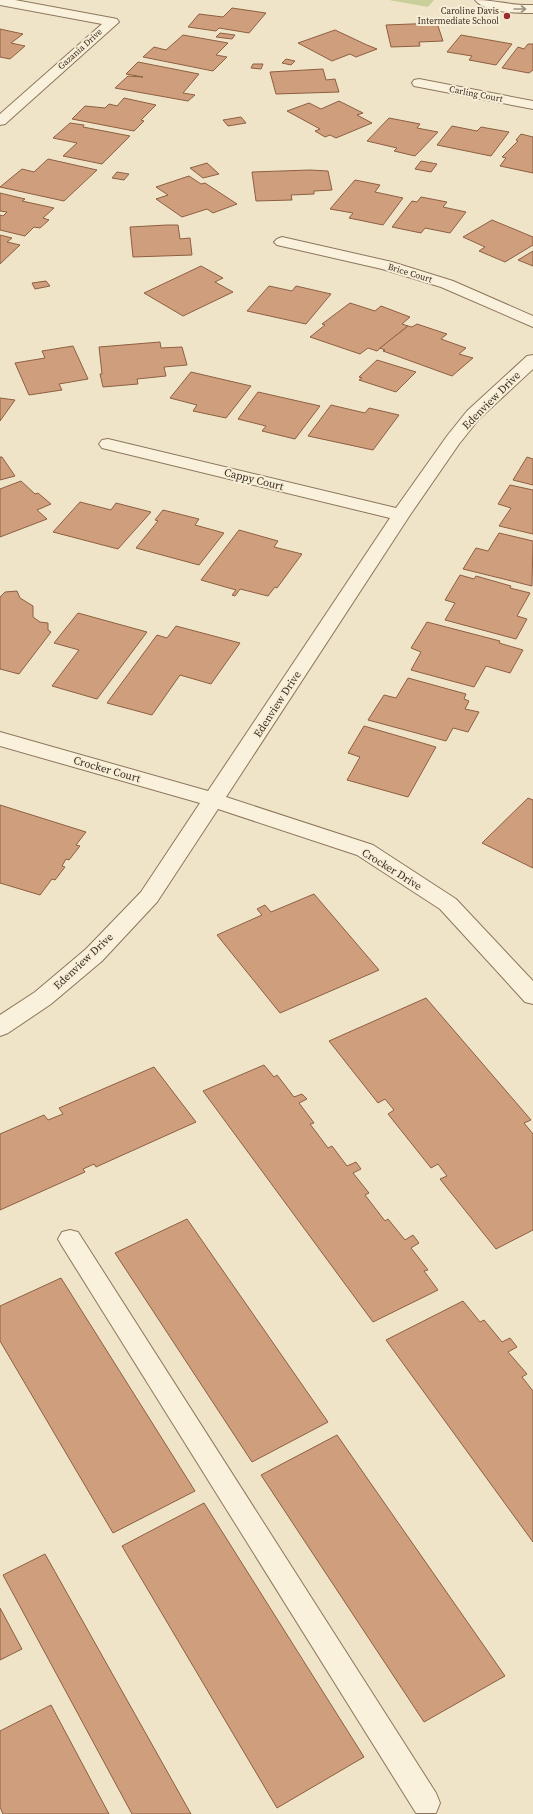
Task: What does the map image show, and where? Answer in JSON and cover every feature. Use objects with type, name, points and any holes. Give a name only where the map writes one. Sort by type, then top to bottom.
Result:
[{"type":"street","name":"Gazania Drive","points":[[0,1],[112,22],[0,121]]},
{"type":"street","name":"Carling Court","points":[[419,83],[533,105]]},
{"type":"street","name":"Brice Court","points":[[282,242],[386,265],[447,284],[533,322]]},
{"type":"street","name":"Edenview Drive","points":[[0,1027],[43,998],[94,955],[149,897],[401,515],[453,440],[473,415],[533,360]]},
{"type":"street","name":"Cappy Court","points":[[108,444],[401,515]]},
{"type":"street","name":"Crocker Court","points":[[0,739],[214,800]]},
{"type":"street","name":"Crocker Drive","points":[[214,800],[365,850],[448,904],[533,996]]},
{"type":"lane","points":[[481,0],[492,6],[514,10],[533,9]]},
{"type":"lane","points":[[70,1239],[426,1803]]},
{"type":"green space","points":[[389,0],[434,0],[428,7]]},
{"type":"building","points":[[232,8],[266,13],[249,33],[219,28],[216,31],[188,27],[199,14],[223,17]]},
{"type":"building","points":[[437,23],[443,41],[419,42],[420,46],[391,47],[386,25]]},
{"type":"building","points":[[0,29],[23,34],[11,43],[25,46],[10,59],[0,57]]},
{"type":"building","points":[[335,30],[377,49],[356,57],[350,54],[332,61],[298,43]]},
{"type":"building","points":[[220,33],[235,35],[232,39],[216,37]]},
{"type":"building","points":[[183,35],[228,43],[216,55],[227,57],[213,71],[143,57],[154,47],[166,50]]},
{"type":"building","points":[[461,35],[512,44],[496,65],[469,60],[472,56],[447,52]]},
{"type":"building","points":[[528,44],[533,44],[533,70],[529,73],[502,68],[518,47],[524,49]]},
{"type":"building","points":[[286,59],[295,61],[291,65],[282,63]]},
{"type":"building","points":[[138,62],[199,74],[183,93],[195,95],[188,101],[115,88],[128,76],[143,77],[126,74]]},
{"type":"building","points":[[253,64],[263,64],[261,69],[251,68]]},
{"type":"building","points":[[323,69],[326,80],[335,79],[339,92],[276,94],[270,72]]},
{"type":"building","points":[[124,98],[156,105],[141,120],[144,121],[134,131],[72,119],[85,106],[105,108],[109,104],[117,106]]},
{"type":"building","points":[[339,101],[363,113],[357,115],[372,123],[336,138],[330,135],[325,137],[315,131],[320,129],[287,111],[309,103],[321,109]]},
{"type":"building","points":[[241,117],[246,123],[228,126],[223,120]]},
{"type":"building","points":[[389,118],[420,124],[417,128],[438,132],[415,156],[394,151],[397,148],[367,141]]},
{"type":"building","points":[[70,123],[130,136],[102,164],[63,156],[77,143],[53,138]]},
{"type":"building","points":[[452,126],[477,131],[481,127],[509,132],[491,156],[437,145]]},
{"type":"building","points":[[521,134],[533,137],[533,173],[500,166],[506,158],[502,157],[518,141],[516,140]]},
{"type":"building","points":[[48,159],[97,170],[64,201],[0,187],[22,169],[34,172]]},
{"type":"building","points":[[421,161],[437,164],[431,172],[415,169]]},
{"type":"building","points":[[207,163],[219,174],[203,178],[190,168]]},
{"type":"building","points":[[310,170],[328,171],[332,190],[314,191],[314,194],[291,195],[292,200],[256,201],[252,172]]},
{"type":"building","points":[[117,172],[129,174],[124,180],[112,178]]},
{"type":"building","points":[[189,176],[201,184],[205,183],[237,204],[213,213],[207,209],[182,217],[156,199],[168,195],[156,187]]},
{"type":"building","points":[[355,180],[380,185],[375,192],[403,198],[383,225],[349,218],[353,213],[330,209]]},
{"type":"building","points":[[0,193],[25,199],[22,201],[54,208],[43,218],[49,220],[40,228],[34,227],[25,236],[0,230],[0,215],[3,216],[7,212],[0,211]]},
{"type":"building","points":[[421,197],[447,202],[443,207],[466,212],[450,233],[425,228],[421,233],[392,227],[412,201],[417,202]]},
{"type":"building","points":[[492,220],[533,237],[533,245],[505,262],[479,251],[485,247],[463,237]]},
{"type":"building","points":[[178,225],[180,239],[190,238],[192,255],[133,257],[130,227]]},
{"type":"building","points":[[0,235],[12,238],[7,242],[20,245],[0,264]]},
{"type":"building","points":[[533,251],[533,266],[518,260]]},
{"type":"building","points":[[201,266],[223,278],[215,282],[233,292],[183,316],[144,293]]},
{"type":"building","points":[[46,281],[50,286],[35,289],[32,283]]},
{"type":"building","points":[[269,286],[292,291],[296,286],[331,294],[306,324],[247,311]]},
{"type":"building","points":[[350,303],[375,311],[381,306],[410,317],[402,324],[408,326],[377,351],[368,348],[360,354],[310,337],[325,325],[322,324]]},
{"type":"building","points":[[417,324],[447,334],[441,339],[466,348],[459,354],[473,358],[452,376],[383,351],[385,350],[380,348],[408,326],[412,327]]},
{"type":"building","points":[[160,342],[161,348],[182,347],[187,365],[164,367],[166,376],[137,379],[138,384],[103,387],[100,374],[102,374],[99,347]]},
{"type":"building","points":[[73,346],[88,379],[59,384],[62,390],[29,395],[15,363],[45,358],[42,351]]},
{"type":"building","points":[[377,360],[416,372],[396,392],[359,380],[362,378],[359,377]]},
{"type":"building","points":[[191,372],[251,386],[226,418],[193,411],[197,405],[170,398]]},
{"type":"building","points":[[258,392],[320,406],[295,439],[262,431],[266,426],[238,419]]},
{"type":"building","points":[[0,398],[15,400],[0,421]]},
{"type":"building","points":[[331,405],[365,413],[369,408],[399,415],[373,450],[308,436]]},
{"type":"building","points":[[0,457],[2,457],[15,476],[0,480]]},
{"type":"building","points":[[527,457],[533,459],[533,485],[513,480]]},
{"type":"building","points":[[21,481],[35,494],[38,493],[51,504],[37,510],[47,519],[0,537],[0,489]]},
{"type":"building","points":[[510,485],[533,490],[533,534],[499,526],[511,508],[498,504]]},
{"type":"building","points":[[80,502],[111,510],[116,503],[151,512],[118,549],[53,532]]},
{"type":"building","points":[[163,510],[199,519],[195,525],[224,533],[199,565],[136,548],[158,521],[155,520]]},
{"type":"building","points":[[239,530],[278,541],[274,547],[302,554],[277,588],[275,587],[268,596],[240,589],[235,596],[232,595],[236,590],[201,580]]},
{"type":"building","points":[[499,533],[533,541],[532,586],[463,569],[476,548],[488,551]]},
{"type":"building","points":[[460,575],[474,579],[476,576],[511,586],[510,588],[530,593],[517,616],[527,619],[516,639],[445,620],[455,603],[445,600]]},
{"type":"building","points":[[17,591],[20,598],[33,606],[33,617],[40,622],[48,623],[48,630],[51,632],[19,674],[0,669],[0,597],[5,592]]},
{"type":"building","points":[[78,613],[147,632],[97,699],[52,686],[79,650],[54,643]]},
{"type":"building","points":[[427,622],[500,641],[499,643],[523,650],[510,673],[486,666],[474,687],[411,670],[421,652],[411,648]]},
{"type":"building","points":[[176,626],[240,643],[211,684],[180,675],[152,715],[107,703],[157,635],[167,638]]},
{"type":"building","points":[[408,678],[466,694],[464,699],[469,701],[465,709],[479,712],[468,732],[453,728],[446,741],[368,720],[384,695],[396,698]]},
{"type":"building","points":[[364,726],[436,747],[408,797],[347,780],[360,757],[348,753]]},
{"type":"building","points":[[528,798],[533,800],[533,868],[482,843]]},
{"type":"building","points":[[0,805],[86,832],[76,845],[80,846],[69,860],[66,859],[62,866],[65,867],[55,880],[52,879],[40,895],[0,883]]},
{"type":"building","points":[[314,894],[379,970],[280,1013],[217,935],[262,915],[257,909],[265,905],[271,912]]},
{"type":"building","points":[[426,998],[531,1120],[524,1123],[533,1134],[533,1230],[496,1249],[440,1179],[447,1176],[438,1164],[431,1168],[388,1114],[394,1110],[385,1099],[378,1103],[329,1041]]},
{"type":"building","points":[[264,1065],[274,1077],[277,1075],[294,1097],[302,1094],[307,1099],[299,1103],[314,1123],[310,1124],[328,1148],[332,1146],[347,1166],[356,1162],[361,1169],[353,1173],[369,1193],[365,1195],[385,1221],[388,1219],[405,1240],[413,1235],[419,1243],[411,1248],[428,1270],[424,1271],[438,1290],[373,1322],[203,1091]]},
{"type":"building","points":[[154,1067],[196,1122],[96,1167],[94,1164],[83,1169],[85,1172],[0,1210],[0,1134],[44,1115],[48,1120],[63,1114],[59,1108]]},
{"type":"building","points":[[187,1219],[328,1422],[252,1462],[115,1253]]},
{"type":"building","points":[[61,1278],[195,1491],[113,1533],[0,1341],[0,1306]]},
{"type":"building","points":[[463,1301],[480,1322],[484,1320],[502,1342],[510,1338],[517,1347],[508,1352],[527,1374],[522,1377],[533,1391],[533,1542],[386,1340]]},
{"type":"building","points":[[337,1435],[505,1676],[424,1722],[261,1475]]},
{"type":"building","points":[[204,1503],[364,1757],[277,1808],[122,1546]]},
{"type":"building","points":[[45,1554],[191,1814],[132,1814],[3,1575]]},
{"type":"building","points":[[0,1608],[22,1649],[0,1660]]},
{"type":"building","points":[[51,1705],[109,1814],[3,1814],[0,1807],[0,1731]]},
{"type":"place","name":"Caroline Davis Intermediate School","points":[[507,16]]}]
